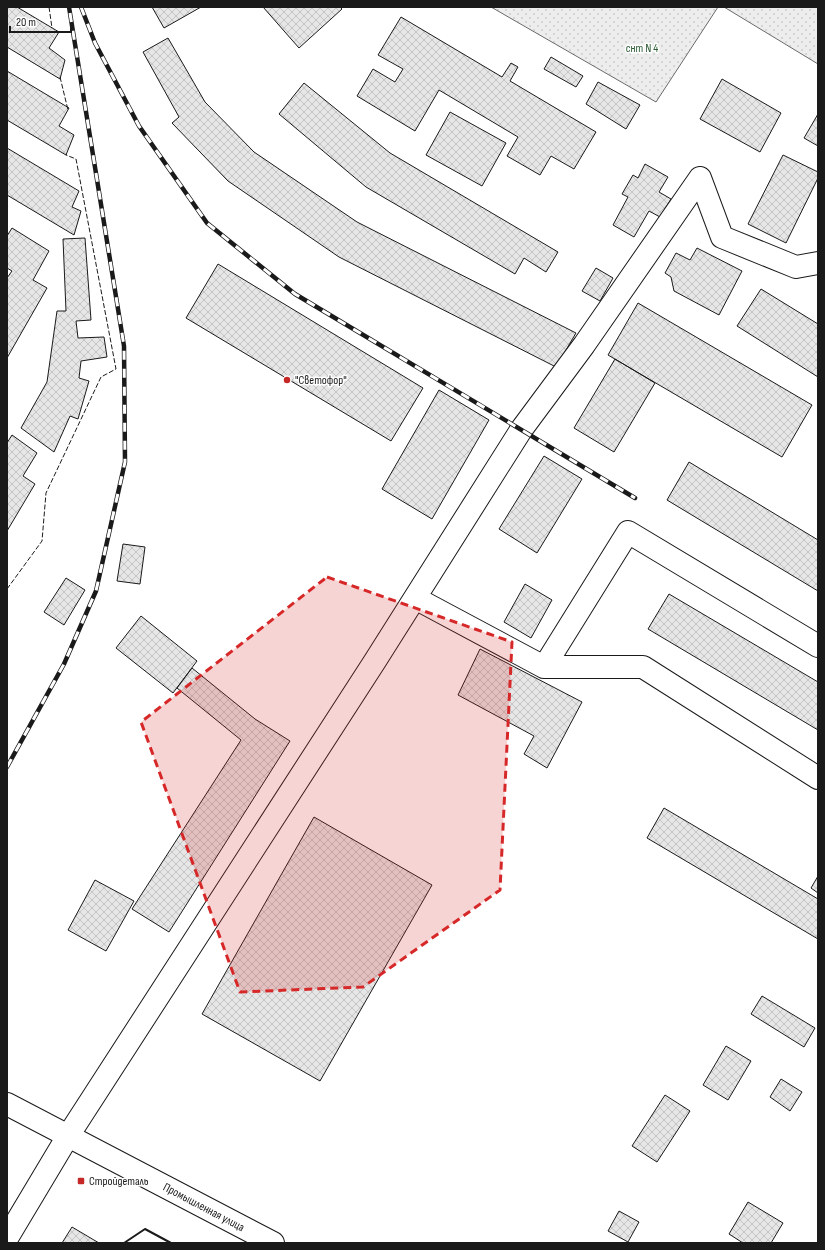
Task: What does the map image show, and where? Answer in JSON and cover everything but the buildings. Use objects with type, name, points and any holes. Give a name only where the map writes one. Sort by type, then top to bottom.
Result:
[{"type":"main road","points":[[7,1238],[68,1136],[415,598],[521,430],[584,345],[700,178],[722,237],[796,267],[818,263]]},
{"type":"main road","points":[[544,667],[628,532],[818,646]]},
{"type":"main road","points":[[415,598],[544,667],[643,667],[818,778]]},
{"type":"main road","name":"Промышленная улица","points":[[7,1104],[273,1243]]},
{"type":"highlighted area","points":[[327,577],[512,642],[500,890],[363,987],[240,992],[141,722]]},
{"type":"green space","name":"снт N 4","points":[[491,7],[718,7],[656,102]]},
{"type":"green space","points":[[724,7],[818,7],[818,64]]},
{"type":"railway","points":[[7,767],[64,664],[96,591],[125,462],[124,346],[69,7]]},
{"type":"railway","points":[[81,7],[95,43],[139,126],[207,223],[295,294],[635,498]]},
{"type":"fence","points":[[49,7],[52,28]]},
{"type":"fence","points":[[60,77],[68,110]]},
{"type":"fence","points":[[7,589],[42,541],[46,493],[101,377],[116,369],[76,159],[66,154]]},
{"type":"wall","points":[[124,1243],[145,1229],[171,1243]]},
{"type":"place","name":"\"Светофор\"","points":[[287,380]]},
{"type":"place","name":"Стройдеталь","points":[[81,1181]]}]
